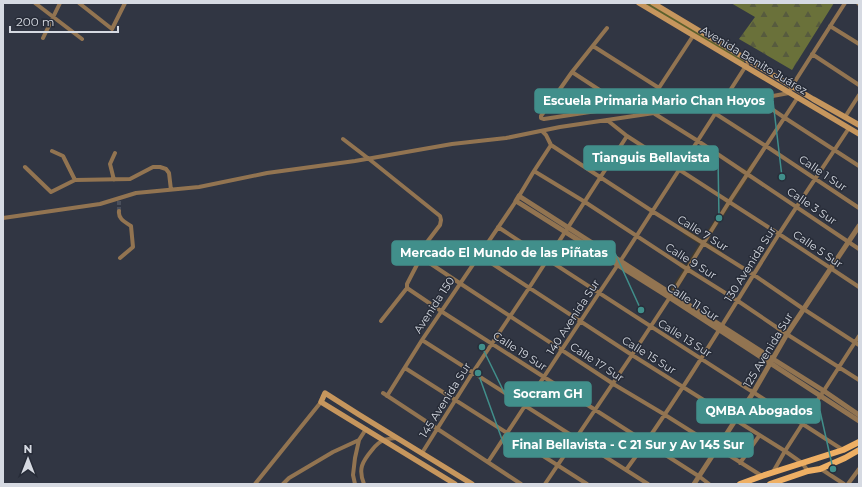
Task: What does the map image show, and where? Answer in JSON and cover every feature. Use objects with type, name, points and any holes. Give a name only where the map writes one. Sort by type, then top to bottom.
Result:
[{"type":"main road","name":"Avenida Benito Juárez","points":[[639,3],[859,134]]},
{"type":"main road","name":"Avenida Benito Juárez","points":[[653,3],[859,125]]},
{"type":"main road","points":[[455,484],[321,402],[325,393],[472,484]]},
{"type":"main road","points":[[740,484],[844,450],[859,442]]},
{"type":"main road","points":[[770,484],[781,482],[808,471],[820,468],[858,452]]},
{"type":"street","points":[[35,3],[82,39]]},
{"type":"street","points":[[43,38],[60,3]]},
{"type":"street","points":[[79,3],[112,29],[124,4]]},
{"type":"street","points":[[3,218],[100,204],[119,200],[136,193],[199,187],[266,173],[452,144],[506,138],[560,127],[685,108],[721,106],[790,93],[792,86],[845,3]]},
{"type":"street","points":[[830,26],[859,44]]},
{"type":"street","points":[[607,28],[572,72],[541,118],[544,119],[649,103],[693,36]]},
{"type":"street","points":[[593,46],[659,88]]},
{"type":"street","points":[[812,54],[859,85]]},
{"type":"street","name":"140 Avenida Sur","points":[[488,462],[636,237],[749,61]]},
{"type":"street","points":[[572,72],[624,107]]},
{"type":"street","points":[[845,117],[859,95]]},
{"type":"street","points":[[545,484],[632,355],[747,174],[798,97]]},
{"type":"street","points":[[757,99],[859,166]]},
{"type":"street","name":"Calle 3 Sur","points":[[654,113],[797,206],[859,249]]},
{"type":"street","name":"Calle 1 Sur","points":[[716,114],[859,208]]},
{"type":"street","name":"Calle 5 Sur","points":[[607,120],[627,136],[859,287]]},
{"type":"street","name":"130 Avenida Sur","points":[[626,470],[646,443],[683,387],[779,234],[849,128]]},
{"type":"street","name":"Calle 7 Sur","points":[[542,131],[546,135],[551,145],[703,244],[754,275],[857,344]]},
{"type":"street","name":"145 Avenida Sur","points":[[422,453],[627,136]]},
{"type":"street","points":[[343,139],[369,158],[440,216],[441,220],[440,225],[422,248],[422,255],[407,284],[408,288],[381,321]]},
{"type":"street","name":"Avenida 150","points":[[388,396],[422,340],[551,145]]},
{"type":"street","points":[[52,151],[63,156],[75,180]]},
{"type":"street","points":[[114,180],[110,164],[115,153]]},
{"type":"street","points":[[25,167],[51,192],[75,180],[130,179],[153,167],[160,167],[166,169],[169,173],[171,190]]},
{"type":"street","name":"Calle 9 Sur","points":[[534,171],[585,202],[636,237],[859,380]]},
{"type":"street","name":"Calle 11 Sur","points":[[517,198],[771,362],[859,415]]},
{"type":"street","points":[[119,211],[122,220],[131,226],[133,246],[120,258]]},
{"type":"street","name":"125 Avenida Sur","points":[[694,484],[753,392],[787,334],[859,226]]},
{"type":"street","name":"Calle 13 Sur","points":[[498,227],[650,327],[844,450]]},
{"type":"street","name":"Calle 17 Sur","points":[[422,255],[425,260],[562,350],[762,476]]},
{"type":"street","name":"Calle 15 Sur","points":[[479,255],[580,322],[802,463],[808,471]]},
{"type":"street","points":[[408,288],[442,311]]},
{"type":"street","name":"Calle 19 Sur","points":[[442,311],[699,476],[709,484]]},
{"type":"street","points":[[773,472],[822,393],[857,344],[859,336]]},
{"type":"street","points":[[422,340],[648,484]]},
{"type":"street","points":[[405,368],[587,484]]},
{"type":"street","points":[[383,393],[521,484]]},
{"type":"street","name":"Calle 11 Sur","points":[[822,393],[859,421]]},
{"type":"street","points":[[255,484],[321,402]]},
{"type":"street","points":[[355,484],[353,475],[358,440],[366,429]]},
{"type":"street","points":[[740,463],[759,436]]},
{"type":"street","points":[[364,484],[361,476],[361,468],[364,460],[375,446],[383,440],[396,438]]},
{"type":"street","points":[[283,484],[289,478],[333,452],[358,440]]},
{"type":"street","points":[[820,468],[844,484]]},
{"type":"street","points":[[848,484],[859,469]]},
{"type":"shaded area","points":[[752,162],[756,165],[751,174],[753,176],[751,179],[748,178],[707,242],[722,252],[719,256],[704,246],[690,268],[695,271],[693,275],[688,273],[675,293],[670,290],[683,270],[679,267],[681,262],[686,265],[699,244],[683,234],[686,229],[702,239],[726,203],[723,201],[725,197],[728,199],[744,175],[740,173],[743,168],[746,170]]},
{"type":"green space","points":[[644,3],[649,3],[744,61],[744,63]]},
{"type":"green space","points":[[731,3],[834,3],[792,70],[739,39],[755,17]]},
{"type":"tunnel","points":[[119,201],[119,211]]},
{"type":"place","name":"Escuela Primaria Mario Chan Hoyos","points":[[782,177]]},
{"type":"place","name":"Tianguis Bellavista","points":[[719,218]]},
{"type":"place","name":"Mercado El Mundo de las Piñatas","points":[[641,310]]},
{"type":"place","name":"Socram GH","points":[[482,347]]},
{"type":"place","name":"Final Bellavista - C 21 Sur y Av 145 Sur","points":[[478,373]]},
{"type":"place","name":"QMBA Abogados","points":[[833,469]]}]
